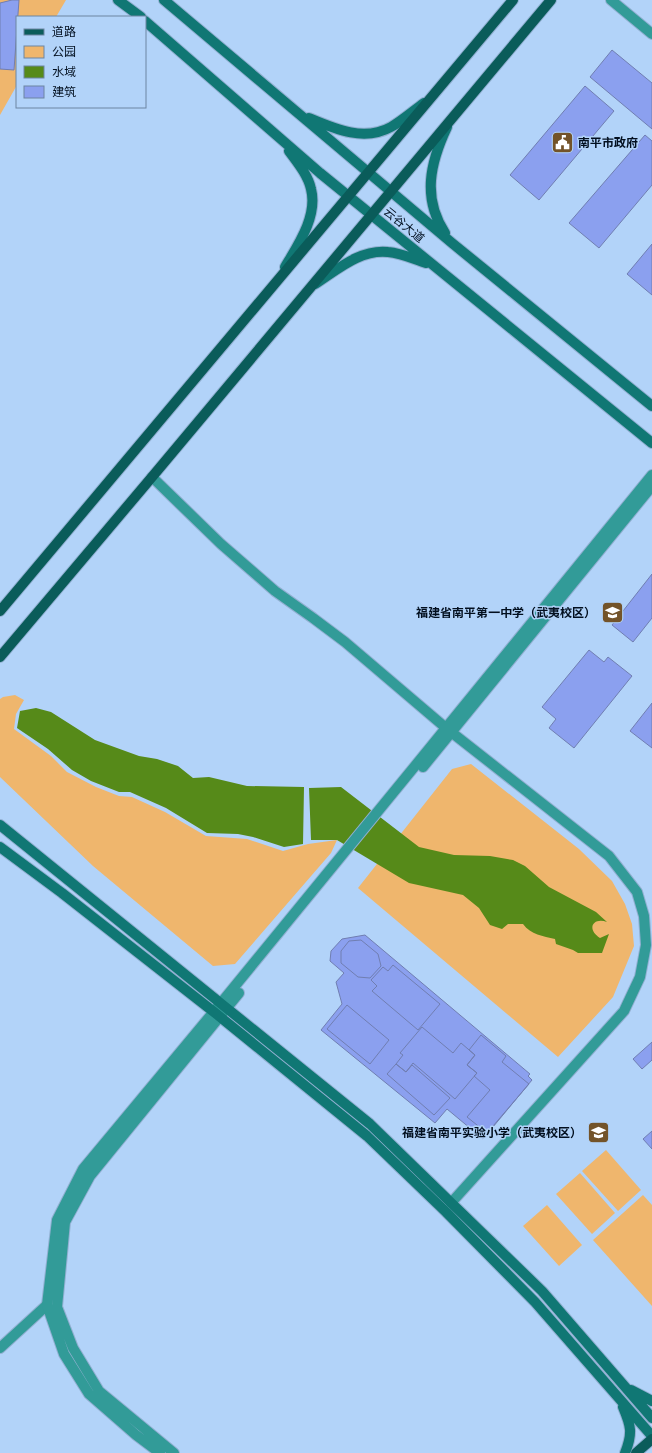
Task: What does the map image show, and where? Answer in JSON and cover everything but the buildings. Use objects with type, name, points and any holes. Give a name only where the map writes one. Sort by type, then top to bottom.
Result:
[{"type":"main road","points":[[118,0],[140,16]]},
{"type":"main road","name":"云谷大道","points":[[164,0],[452,243],[652,406]]},
{"type":"main road","points":[[0,611],[513,0]]},
{"type":"main road","points":[[0,657],[551,0]]},
{"type":"main road","name":"云谷大道","points":[[146,22],[348,196],[652,442]]},
{"type":"main road","points":[[299,113],[348,133],[361,134],[390,128],[429,100]]},
{"type":"main road","points":[[449,122],[440,143],[430,190],[437,219],[452,243]]},
{"type":"main road","points":[[279,137],[305,175],[311,189],[312,201],[310,220],[300,242],[279,278]]},
{"type":"main road","points":[[309,289],[348,262],[368,253],[379,251],[389,252],[435,266]]},
{"type":"main road","points":[[0,825],[19,842],[224,1005],[370,1124],[542,1291],[652,1418]]},
{"type":"main road","points":[[0,846],[216,1014],[367,1136],[446,1212],[535,1302],[618,1396],[652,1437],[636,1453]]},
{"type":"main road","points":[[625,1387],[652,1401]]},
{"type":"main road","points":[[618,1396],[630,1423],[630,1440],[625,1453]]},
{"type":"street","points":[[611,0],[652,34]]},
{"type":"street","points":[[449,730],[652,475]]},
{"type":"street","points":[[152,477],[211,534],[275,592],[345,642],[449,730],[609,856],[637,892],[644,916],[646,945],[640,977],[624,1011],[451,1203]]},
{"type":"street","points":[[160,1453],[136,1435],[89,1394],[64,1354],[47,1306],[57,1220],[83,1169],[224,1005],[449,730],[652,486]]},
{"type":"street","points":[[174,1453],[99,1391],[73,1348],[57,1307],[66,1222],[90,1176],[216,1014]]},
{"type":"street","points":[[0,1348],[47,1306]]},
{"type":"green space","points":[[0,0],[66,0],[57,16],[16,16],[16,87],[0,115]]},
{"type":"green space","points":[[15,695],[24,700],[16,714],[14,729],[51,756],[67,772],[96,787],[119,796],[132,797],[165,812],[206,836],[247,839],[283,851],[308,844],[337,840],[331,853],[235,964],[213,966],[93,866],[0,777],[0,699]]},
{"type":"green space","points":[[471,764],[579,849],[612,881],[625,904],[632,924],[634,946],[613,997],[558,1057],[358,888],[452,769]]},
{"type":"green space","points":[[606,1150],[641,1190],[618,1211],[582,1171]]},
{"type":"green space","points":[[580,1173],[615,1213],[592,1234],[556,1194]]},
{"type":"green space","points":[[643,1195],[652,1205],[652,1306],[593,1240]]},
{"type":"green space","points":[[547,1205],[582,1245],[559,1266],[523,1226]]},
{"type":"water","points":[[36,708],[51,712],[95,740],[139,756],[157,759],[178,766],[193,778],[209,777],[247,786],[304,787],[303,844],[284,847],[238,834],[207,833],[166,808],[130,792],[119,792],[91,781],[72,770],[48,749],[17,728],[20,711]]},
{"type":"water","points":[[341,787],[419,847],[454,855],[490,856],[513,860],[525,866],[549,887],[596,912],[607,922],[595,922],[592,928],[596,935],[600,938],[609,934],[602,953],[578,953],[556,944],[555,939],[533,933],[523,924],[508,924],[502,929],[490,925],[479,908],[463,895],[409,883],[337,840],[311,840],[309,788]]},
{"type":"place","name":"南平市政府","points":[[562,143]]},
{"type":"place","name":"福建省南平第一中学（武夷校区）","points":[[612,613]]},
{"type":"place","name":"福建省南平实验小学（武夷校区）","points":[[598,1133]]}]
